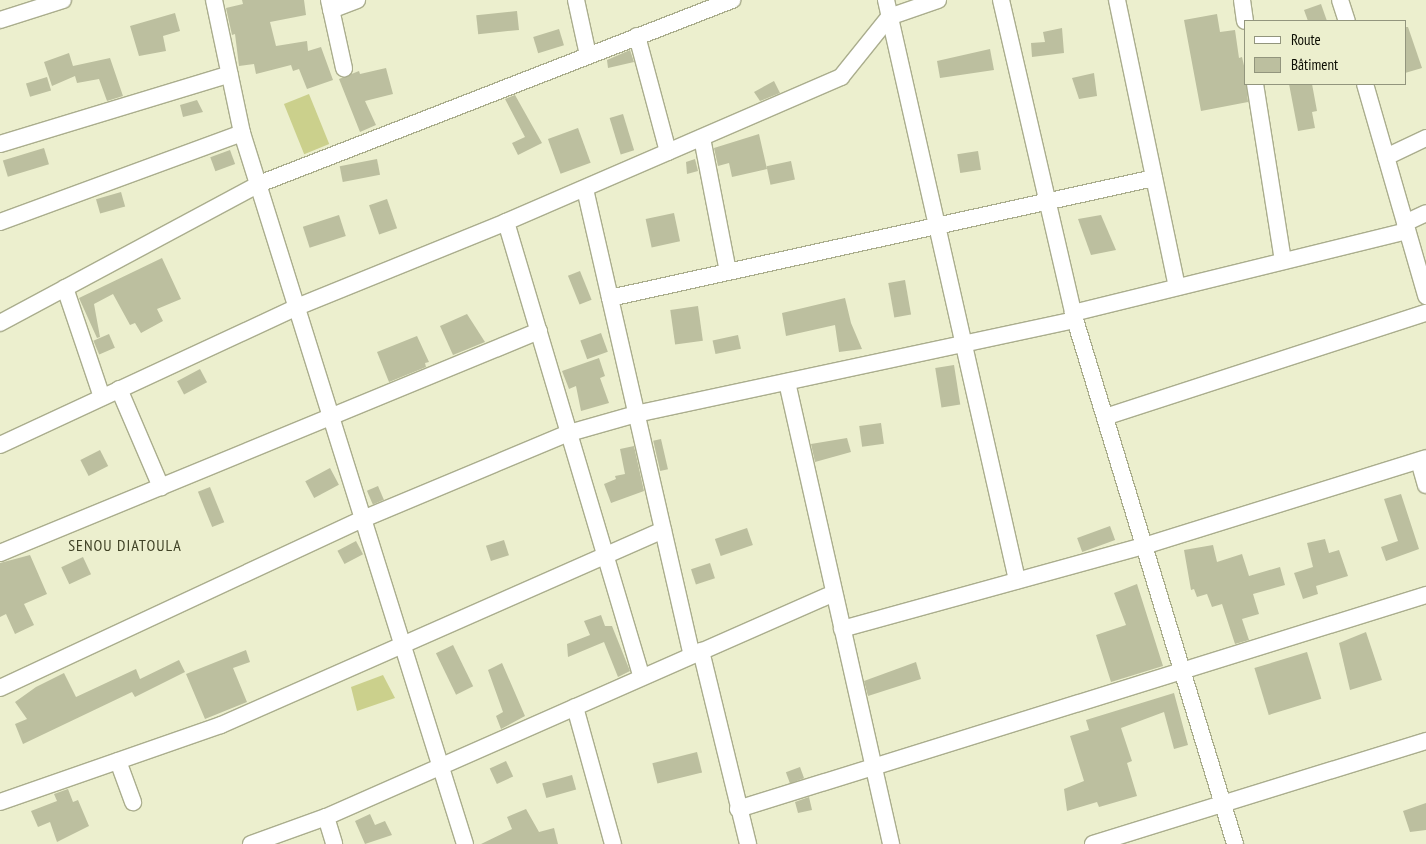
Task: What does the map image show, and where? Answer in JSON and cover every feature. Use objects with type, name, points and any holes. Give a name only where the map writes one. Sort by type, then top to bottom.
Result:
[{"type":"street","points":[[0,20],[63,0]]},
{"type":"street","points":[[214,0],[242,133],[465,844]]},
{"type":"street","points":[[344,68],[330,5],[357,0]]},
{"type":"street","points":[[576,0],[588,55]]},
{"type":"street","points":[[0,323],[259,184],[732,0]]},
{"type":"street","points":[[886,0],[1017,580]]},
{"type":"street","points":[[0,445],[297,306],[585,189],[842,77],[890,17],[938,0]]},
{"type":"street","points":[[1001,0],[1074,316],[1235,844]]},
{"type":"street","points":[[1117,0],[1177,287]]},
{"type":"street","points":[[1242,0],[1245,20]]},
{"type":"street","points":[[1340,0],[1346,20]]},
{"type":"street","points":[[637,36],[668,152]]},
{"type":"street","points":[[0,144],[230,74]]},
{"type":"street","points":[[1255,85],[1283,261]]},
{"type":"street","points":[[1365,85],[1426,296]]},
{"type":"street","points":[[0,222],[242,133]]},
{"type":"street","points":[[702,138],[728,272]]},
{"type":"street","points":[[1386,156],[1426,138]]},
{"type":"street","points":[[610,298],[1154,178]]},
{"type":"street","points":[[585,189],[663,530],[748,844]]},
{"type":"street","points":[[0,688],[363,519],[570,433],[636,414],[964,345],[1406,227],[1426,213]]},
{"type":"street","points":[[506,222],[642,677]]},
{"type":"street","points":[[65,288],[102,397]]},
{"type":"street","points":[[1105,417],[1426,313]]},
{"type":"street","points":[[0,554],[539,331]]},
{"type":"street","points":[[787,382],[891,844]]},
{"type":"street","points":[[119,389],[161,487]]},
{"type":"street","points":[[842,629],[1144,546],[1423,460],[1426,485]]},
{"type":"street","points":[[0,802],[221,725],[663,530]]},
{"type":"street","points":[[251,844],[326,817],[834,593]]},
{"type":"street","points":[[738,809],[1426,594]]},
{"type":"street","points":[[574,707],[613,844]]},
{"type":"street","points":[[1093,844],[1426,741]]},
{"type":"street","points":[[118,761],[133,802]]},
{"type":"street","points":[[326,817],[334,844]]},
{"type":"green space","points":[[309,94],[329,144],[304,154],[284,104]]},
{"type":"green space","points":[[383,675],[395,698],[357,711],[351,687]]},
{"type":"building","points":[[242,0],[304,0],[306,15],[270,22],[276,46],[307,41],[308,51],[321,47],[333,80],[307,89],[299,69],[293,71],[291,65],[256,74],[254,64],[239,66],[235,34],[232,35],[226,8],[243,4]]},
{"type":"building","points":[[1321,4],[1327,20],[1308,20],[1304,10]]},
{"type":"building","points":[[517,11],[519,30],[478,34],[476,15]]},
{"type":"building","points":[[175,13],[180,31],[163,36],[166,51],[139,56],[130,26]]},
{"type":"building","points":[[1217,14],[1220,32],[1235,30],[1239,58],[1242,57],[1244,66],[1244,85],[1246,85],[1248,102],[1201,111],[1184,20]]},
{"type":"building","points":[[1406,27],[1408,27],[1422,68],[1406,73]]},
{"type":"building","points":[[1062,28],[1064,53],[1032,57],[1031,43],[1045,42],[1043,32]]},
{"type":"building","points":[[559,29],[564,45],[538,53],[533,37]]},
{"type":"building","points":[[990,49],[994,70],[940,78],[937,61]]},
{"type":"building","points":[[630,50],[634,62],[608,68],[607,60]]},
{"type":"building","points":[[69,53],[73,66],[110,58],[123,96],[107,101],[99,79],[77,83],[75,76],[52,86],[44,62]]},
{"type":"building","points":[[386,68],[393,94],[365,101],[376,125],[360,132],[339,79],[359,71],[360,74]]},
{"type":"building","points":[[1094,73],[1097,96],[1079,99],[1072,78]]},
{"type":"building","points":[[47,77],[51,90],[30,97],[26,83]]},
{"type":"building","points":[[774,81],[780,93],[760,101],[754,92]]},
{"type":"building","points":[[1289,85],[1312,85],[1317,111],[1312,112],[1315,128],[1298,131]]},
{"type":"building","points":[[515,95],[542,143],[518,155],[512,143],[525,137],[505,99]]},
{"type":"building","points":[[197,100],[203,112],[183,117],[180,105]]},
{"type":"building","points":[[623,114],[634,150],[621,154],[610,118]]},
{"type":"building","points":[[578,128],[591,163],[561,174],[548,139]]},
{"type":"building","points":[[759,134],[767,169],[732,177],[729,163],[718,166],[714,148]]},
{"type":"building","points":[[44,148],[49,164],[8,177],[3,161]]},
{"type":"building","points":[[230,150],[235,164],[215,171],[210,157]]},
{"type":"building","points":[[978,151],[981,170],[960,173],[957,154]]},
{"type":"building","points":[[377,159],[380,175],[343,182],[340,166]]},
{"type":"building","points":[[695,159],[698,171],[687,174],[686,162]]},
{"type":"building","points":[[791,161],[795,180],[770,185],[767,166]]},
{"type":"building","points":[[121,192],[125,206],[100,214],[96,199]]},
{"type":"building","points":[[387,199],[397,228],[379,234],[369,205]]},
{"type":"building","points":[[674,213],[680,241],[652,247],[646,219]]},
{"type":"building","points":[[339,215],[346,236],[310,248],[303,227]]},
{"type":"building","points":[[1101,215],[1116,250],[1091,255],[1078,219]]},
{"type":"building","points":[[162,258],[181,299],[157,309],[163,321],[141,333],[135,323],[130,325],[113,294],[94,304],[100,337],[97,338],[79,298]]},
{"type":"building","points":[[580,271],[592,300],[580,305],[568,276]]},
{"type":"building","points":[[905,280],[911,314],[894,317],[888,283]]},
{"type":"building","points":[[845,298],[851,323],[862,349],[839,352],[835,325],[786,336],[782,313]]},
{"type":"building","points":[[698,306],[703,341],[675,345],[670,310]]},
{"type":"building","points":[[467,314],[485,342],[453,355],[440,326]]},
{"type":"building","points":[[601,333],[608,352],[587,359],[580,341]]},
{"type":"building","points":[[109,334],[115,348],[99,354],[93,341]]},
{"type":"building","points":[[738,335],[741,349],[715,354],[713,340]]},
{"type":"building","points":[[417,336],[429,362],[425,363],[426,367],[389,382],[377,352]]},
{"type":"building","points":[[599,358],[605,376],[600,378],[609,403],[581,411],[576,386],[569,389],[562,371]]},
{"type":"building","points":[[954,365],[960,405],[941,407],[935,368]]},
{"type":"building","points":[[200,369],[207,382],[184,394],[177,381]]},
{"type":"building","points":[[881,423],[884,444],[862,447],[859,426]]},
{"type":"building","points":[[847,438],[851,452],[815,462],[811,444]]},
{"type":"building","points":[[661,439],[668,469],[660,471],[653,441]]},
{"type":"building","points":[[634,446],[644,491],[611,503],[604,484],[616,479],[615,476],[625,474],[620,449]]},
{"type":"building","points":[[100,450],[108,466],[89,476],[80,460]]},
{"type":"building","points":[[330,468],[339,485],[314,498],[305,481]]},
{"type":"building","points":[[378,486],[384,500],[373,504],[367,491]]},
{"type":"building","points":[[210,487],[224,522],[212,527],[198,492]]},
{"type":"building","points":[[1401,494],[1419,549],[1386,561],[1381,547],[1398,541],[1384,499]]},
{"type":"building","points":[[1110,526],[1115,540],[1082,552],[1077,538]]},
{"type":"building","points":[[747,528],[753,545],[721,556],[715,539]]},
{"type":"building","points":[[1325,539],[1329,553],[1339,550],[1348,576],[1316,586],[1318,594],[1303,599],[1294,573],[1313,567],[1307,543]]},
{"type":"building","points":[[504,540],[509,555],[491,561],[486,546]]},
{"type":"building","points":[[356,541],[363,554],[345,564],[337,551]]},
{"type":"building","points":[[1213,545],[1217,562],[1242,554],[1249,576],[1280,567],[1285,585],[1253,594],[1259,614],[1242,619],[1249,640],[1235,644],[1222,604],[1212,607],[1207,594],[1197,597],[1194,589],[1191,590],[1184,550]]},
{"type":"building","points":[[30,555],[47,594],[24,604],[34,625],[15,634],[6,614],[0,617],[0,563]]},
{"type":"building","points":[[83,557],[91,574],[69,584],[61,567]]},
{"type":"building","points":[[710,563],[715,578],[696,584],[691,569]]},
{"type":"building","points":[[1137,584],[1163,666],[1111,682],[1096,635],[1126,625],[1114,593]]},
{"type":"building","points":[[601,615],[605,626],[612,626],[630,671],[618,677],[604,642],[568,657],[567,644],[590,635],[584,621]]},
{"type":"building","points":[[1366,632],[1382,680],[1350,690],[1339,643]]},
{"type":"building","points":[[453,645],[473,686],[456,695],[436,653]]},
{"type":"building","points":[[246,650],[250,662],[233,668],[247,702],[205,719],[186,674]]},
{"type":"building","points":[[1307,652],[1321,699],[1269,715],[1254,668]]},
{"type":"building","points":[[179,660],[185,672],[135,697],[132,692],[23,744],[15,724],[27,719],[15,702],[36,687],[64,673],[76,697],[136,669],[140,679]]},
{"type":"building","points":[[916,662],[921,679],[868,696],[864,681]]},
{"type":"building","points":[[502,663],[525,716],[501,729],[496,716],[503,712],[488,670]]},
{"type":"building","points":[[1174,693],[1188,745],[1174,749],[1164,712],[1121,728],[1132,761],[1127,763],[1137,796],[1099,807],[1097,802],[1067,811],[1064,789],[1084,781],[1070,736],[1089,730],[1086,720]]},
{"type":"building","points":[[697,752],[702,772],[657,784],[652,763]]},
{"type":"building","points":[[506,761],[513,776],[497,784],[490,769]]},
{"type":"building","points":[[800,767],[804,778],[790,783],[786,772]]},
{"type":"building","points":[[572,775],[576,789],[546,798],[542,784]]},
{"type":"building","points":[[68,789],[73,802],[78,800],[89,826],[57,842],[50,822],[38,827],[31,811],[57,801],[54,794]]},
{"type":"building","points":[[809,797],[812,810],[798,813],[795,802]]},
{"type":"building","points":[[1426,803],[1426,830],[1410,832],[1403,811]]},
{"type":"building","points":[[526,809],[539,832],[554,828],[558,844],[481,844],[512,829],[507,817]]},
{"type":"building","points":[[370,814],[375,825],[385,821],[392,835],[365,844],[355,821]]},
{"type":"district","name":"SENOU DIATOULA","points":[[125,545]]}]
